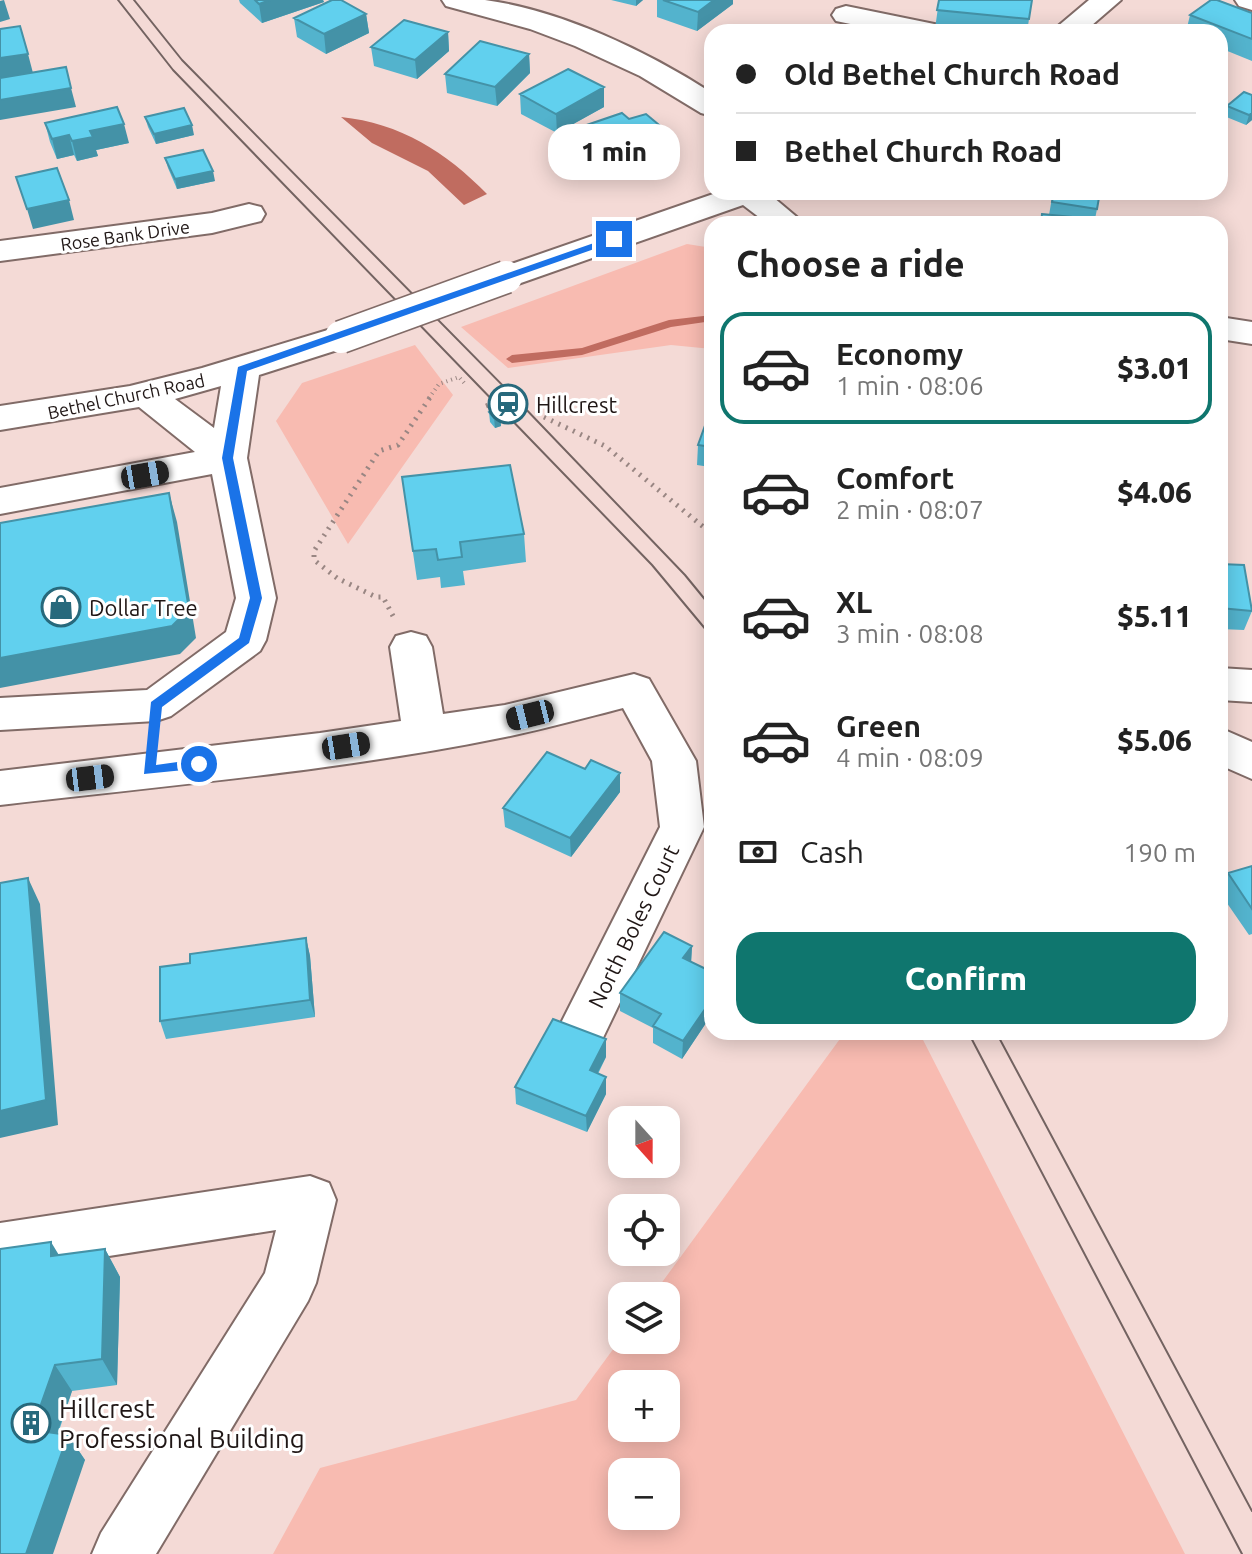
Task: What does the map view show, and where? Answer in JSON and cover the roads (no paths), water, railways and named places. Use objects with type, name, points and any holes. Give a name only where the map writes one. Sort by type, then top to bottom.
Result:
[{"type":"street","points":[[456,0],[536,22],[614,50],[704,102]]},
{"type":"street","points":[[1076,24],[1107,0]]},
{"type":"street","points":[[846,15],[893,24]]},
{"type":"street","name":"Bethel Church Road","points":[[0,418],[58,413],[147,395],[242,369],[341,337],[726,200]]},
{"type":"street","name":"Bethel Church Road","points":[[759,200],[779,216]]},
{"type":"street","name":"Rose Bank Drive","points":[[0,251],[212,223],[249,214]]},
{"type":"street","points":[[1228,329],[1252,333]]},
{"type":"street","points":[[0,714],[156,705],[245,640],[256,598],[228,458],[242,369]]},
{"type":"street","points":[[147,395],[228,458]]},
{"type":"street","points":[[0,501],[228,458]]},
{"type":"street","points":[[0,788],[425,734],[411,647]]},
{"type":"street","points":[[1228,684],[1252,686]]},
{"type":"street","name":"North Boles Court","points":[[425,734],[505,721],[634,690],[674,761],[682,827],[583,1029]]},
{"type":"street","points":[[148,771],[156,705]]},
{"type":"street","points":[[1228,749],[1252,762]]},
{"type":"street","points":[[0,1248],[310,1200],[289,1283],[122,1554]]},
{"type":"waterway","points":[[512,359],[582,351],[669,324],[704,319]]},
{"type":"tram line","points":[[118,0],[173,70],[652,565],[704,627]]},
{"type":"tram line","points":[[134,0],[182,60],[520,403],[704,598]]},
{"type":"tram line","points":[[972,1040],[1242,1554]]},
{"type":"tram line","points":[[1000,1040],[1252,1511]]},
{"type":"place","name":"Hillcrest","points":[[508,404]]},
{"type":"place","name":"Dollar Tree","points":[[61,607]]},
{"type":"place","name":"Hillcrest Professional Building","points":[[31,1423]]}]
